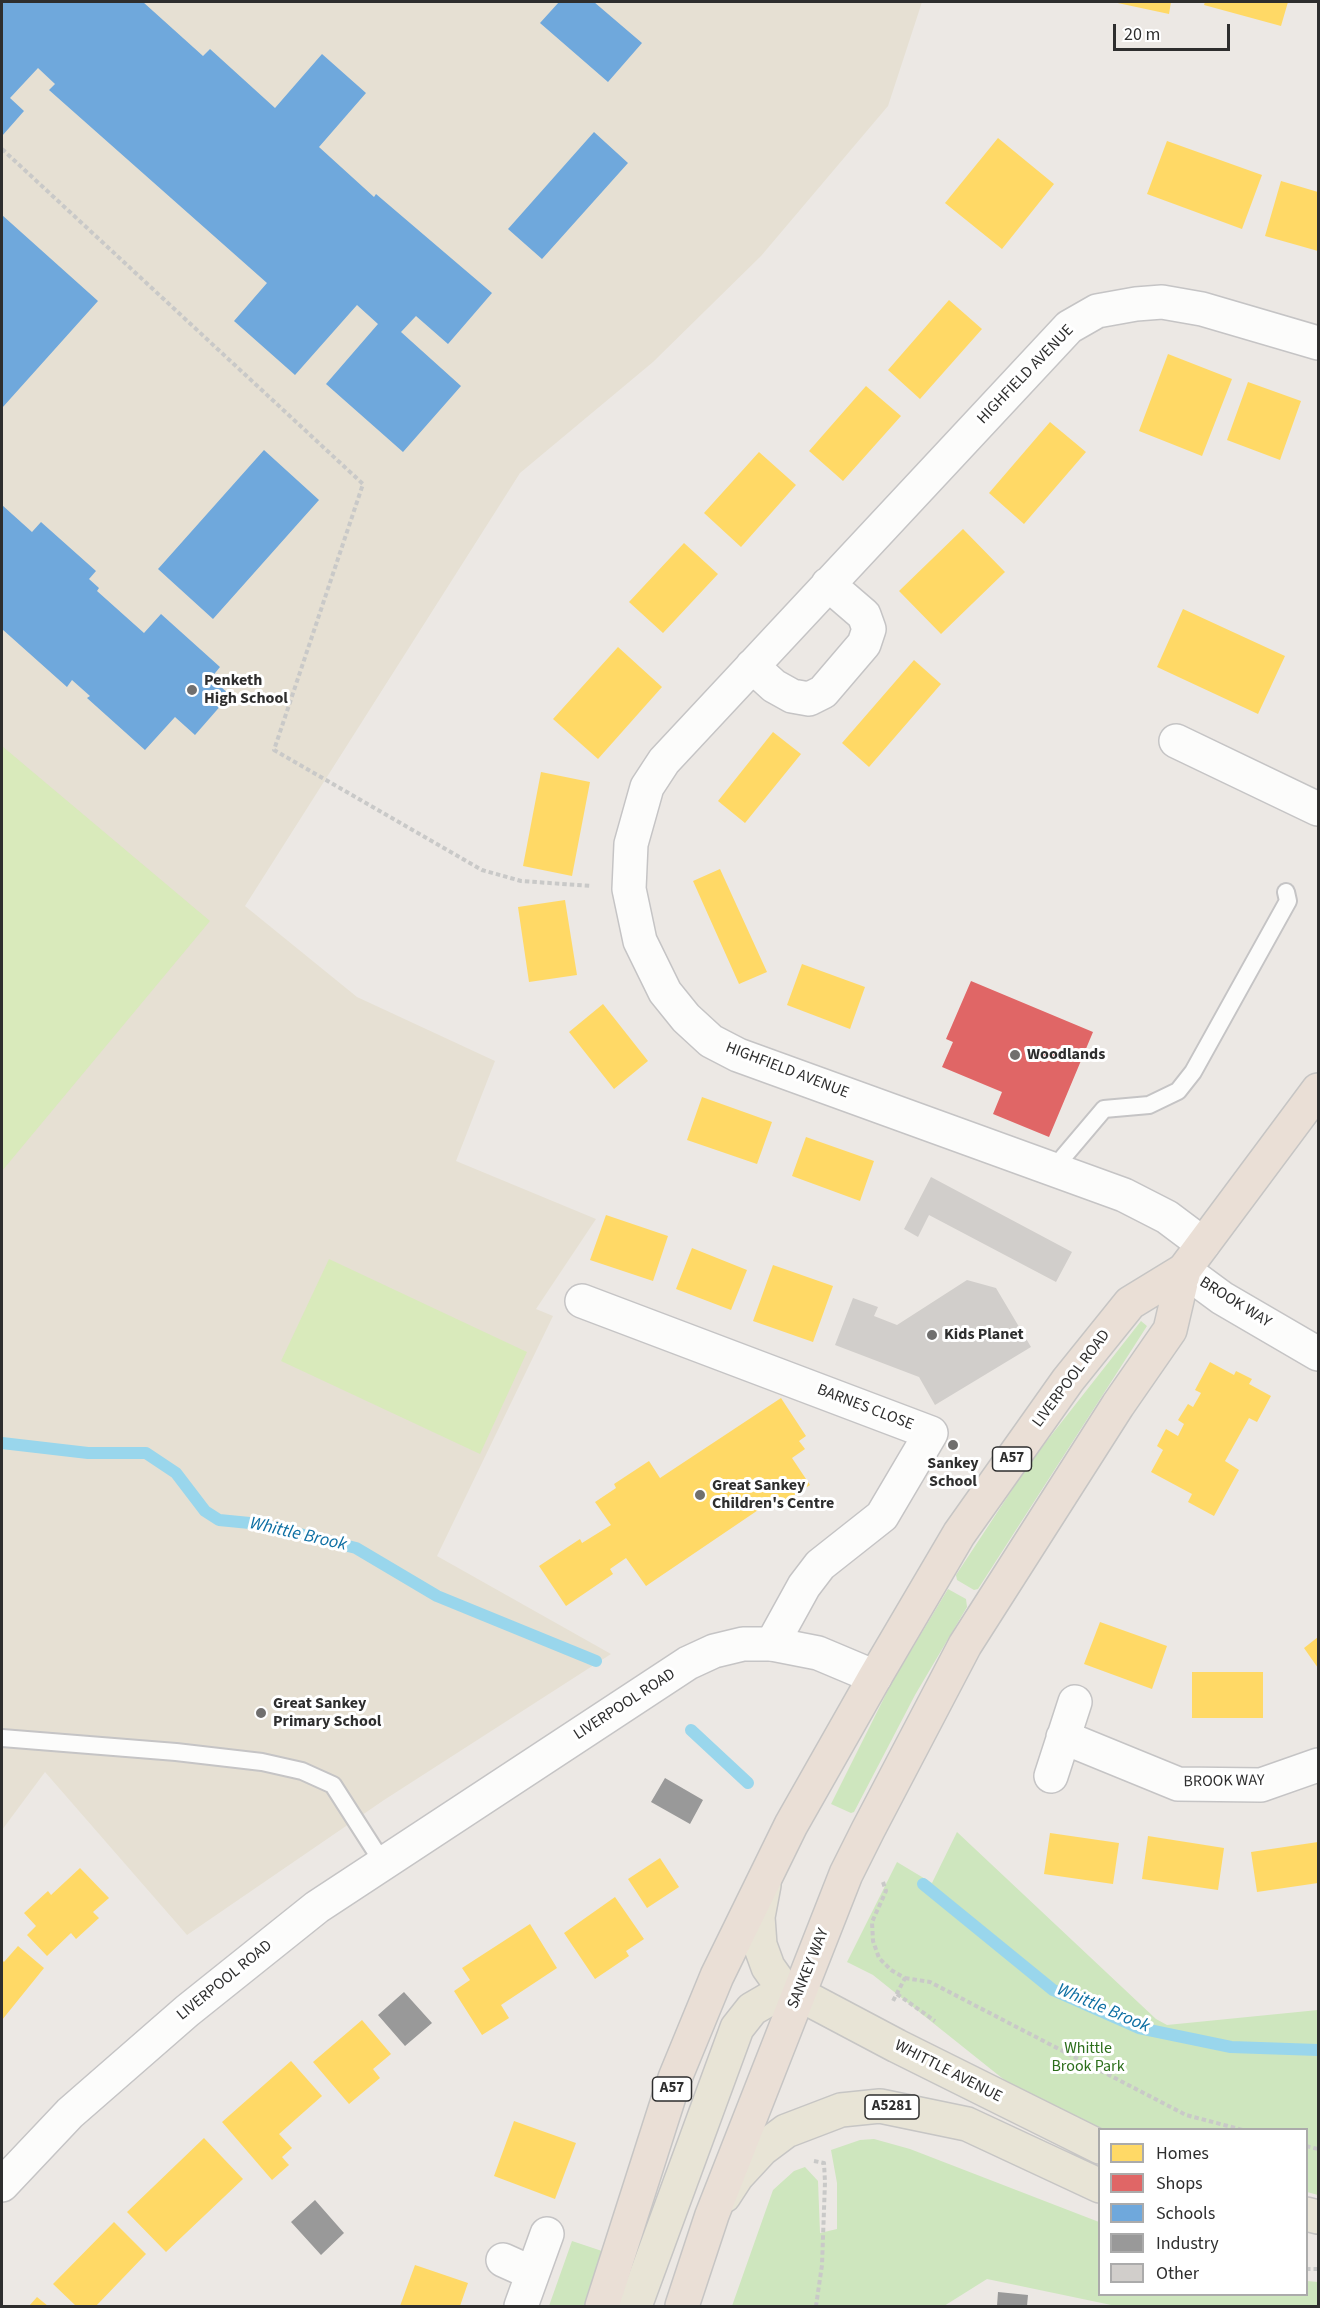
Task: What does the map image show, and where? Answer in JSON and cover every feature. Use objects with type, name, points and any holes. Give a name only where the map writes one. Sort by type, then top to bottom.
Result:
[{"type":"highway","name":"LIVERPOOL ROAD","points":[[875,1677],[959,1534],[1068,1380],[1130,1303],[1184,1270],[1318,1090]]},
{"type":"highway","name":"LIVERPOOL ROAD","points":[[965,1645],[1118,1405],[1170,1330],[1184,1270]]},
{"type":"highway","name":"SANKEY WAY","points":[[682,2307],[712,2215],[846,1874],[965,1645]]},
{"type":"highway","name":"A57","points":[[602,2307],[675,2078],[717,1976],[791,1825],[875,1677]]},
{"type":"main road","name":"WHITTLE AVENUE","points":[[765,1880],[758,1917],[760,1945],[768,1966],[780,1984],[798,1996],[1098,2146]]},
{"type":"main road","points":[[635,2307],[737,2028],[752,2009],[771,1998],[798,1996]]},
{"type":"main road","name":"A5281","points":[[712,2215],[737,2176],[762,2149],[786,2131],[841,2110],[862,2106],[916,2111],[967,2124],[1098,2185]]},
{"type":"street","name":"HIGHFIELD AVENUE","points":[[1203,1244],[1149,1207],[1054,1168],[738,1055],[711,1041],[686,1018],[665,992],[650,966],[640,941],[629,889],[631,844],[647,787],[663,761],[1069,327],[1097,311],[1162,302],[1202,309],[1318,343]]},
{"type":"street","points":[[752,666],[774,686],[792,696],[809,699],[823,692],[864,644],[868,629],[864,615],[828,584]]},
{"type":"street","points":[[1176,741],[1318,809]]},
{"type":"street","name":"BROOK WAY","points":[[1184,1270],[1222,1298],[1318,1354]]},
{"type":"street","name":"BARNES CLOSE","points":[[582,1301],[931,1433],[882,1516],[820,1565],[804,1586],[772,1644]]},
{"type":"street","name":"LIVERPOOL ROAD","points":[[2,2185],[70,2113],[187,2011],[317,1907],[688,1663],[714,1651],[743,1644],[772,1644],[818,1653],[875,1677]]},
{"type":"street","points":[[1051,1776],[1075,1702]]},
{"type":"street","name":"BROOK WAY","points":[[1063,1737],[1178,1784],[1261,1785],[1318,1766]]},
{"type":"street","points":[[520,2307],[547,2234]]},
{"type":"street","points":[[503,2260],[532,2272]]},
{"type":"lane","points":[[1054,1168],[1104,1109],[1149,1105],[1178,1091],[1193,1072],[1288,901],[1286,892]]},
{"type":"lane","points":[[2,1738],[176,1752],[262,1762],[302,1771],[333,1785],[383,1863]]},
{"type":"path","points":[[2,149],[363,484],[274,750],[482,870],[521,881],[629,889]]},
{"type":"path","points":[[886,1891],[872,1922],[873,1941],[879,1958],[891,1970],[905,1978],[930,1982],[1186,2115],[1235,2128]]},
{"type":"path","points":[[897,1994],[905,1978]]},
{"type":"path","points":[[807,2154],[815,2162],[824,2163],[822,2265],[816,2307]]},
{"type":"shaded area","name":"Penketh High School","points":[[2,2],[922,2],[888,106],[761,256],[653,362],[520,473],[245,906],[357,997],[495,1061],[456,1161],[596,1219],[536,1309],[553,1316],[437,1556],[611,1654],[384,1800],[187,1935],[45,1772],[2,1830]]},
{"type":"green space","points":[[2,746],[210,921],[2,1171]]},
{"type":"green space","points":[[329,1259],[527,1352],[480,1454],[281,1361]]},
{"type":"green space","points":[[1141,1321],[1147,1326],[978,1589],[974,1590],[957,1580],[956,1575],[1031,1461]]},
{"type":"green space","points":[[948,1589],[966,1599],[967,1607],[915,1695],[854,1812],[851,1813],[831,1804],[892,1682]]},
{"type":"green space","name":"Whittle Brook Park","points":[[957,1832],[1156,2019],[1167,2025],[1318,2010],[1318,2195],[1308,2192],[1308,2128],[1098,2130],[1062,2126],[873,1975],[847,1962],[897,1862],[932,1883]]},
{"type":"green space","points":[[874,2139],[910,2149],[1098,2222],[1098,2296],[1308,2296],[1308,2281],[1318,2282],[1318,2306],[1116,2306],[987,2279],[944,2306],[732,2306],[773,2190],[794,2171],[805,2167],[818,2181],[820,2233],[837,2229],[837,2183],[831,2150],[860,2140]]},
{"type":"green space","points":[[572,2241],[605,2252],[588,2306],[549,2306]]},
{"type":"building: Homes","points":[[1113,2],[1171,2],[1169,14]]},
{"type":"building: Homes","points":[[1205,2],[1288,2],[1281,26],[1204,5]]},
{"type":"building: Homes","points":[[998,138],[1054,184],[1002,249],[945,203]]},
{"type":"building: Homes","points":[[1167,141],[1262,175],[1242,229],[1147,194]]},
{"type":"building: Homes","points":[[1281,181],[1318,192],[1318,251],[1265,236]]},
{"type":"building: Homes","points":[[949,300],[982,329],[920,399],[888,370]]},
{"type":"building: Homes","points":[[1168,354],[1232,379],[1202,456],[1139,431]]},
{"type":"building: Homes","points":[[1248,382],[1301,401],[1280,460],[1227,440]]},
{"type":"building: Homes","points":[[866,386],[901,416],[843,481],[809,451]]},
{"type":"building: Homes","points":[[1050,422],[1086,452],[1024,524],[989,493]]},
{"type":"building: Homes","points":[[759,452],[796,485],[741,547],[704,513]]},
{"type":"building: Homes","points":[[963,529],[1005,572],[941,634],[899,591]]},
{"type":"building: Homes","points":[[684,543],[718,574],[663,633],[629,602]]},
{"type":"building: Homes","points":[[1183,609],[1285,656],[1258,714],[1157,667]]},
{"type":"building: Homes","points":[[618,647],[662,687],[598,759],[553,719]]},
{"type":"building: Homes","points":[[914,660],[941,684],[869,767],[842,743]]},
{"type":"building: Homes","points":[[773,732],[801,754],[745,823],[718,801]]},
{"type":"building: Homes","points":[[541,772],[590,782],[572,876],[523,866]]},
{"type":"building: Homes","points":[[720,869],[767,972],[739,984],[693,881]]},
{"type":"building: Homes","points":[[565,900],[577,975],[529,982],[518,907]]},
{"type":"building: Homes","points":[[802,964],[865,987],[850,1029],[787,1005]]},
{"type":"building: Homes","points":[[603,1004],[648,1061],[614,1089],[569,1032]]},
{"type":"building: Homes","points":[[702,1097],[772,1122],[757,1164],[687,1140]]},
{"type":"building: Homes","points":[[806,1137],[874,1161],[860,1201],[792,1176]]},
{"type":"building: Homes","points":[[606,1215],[668,1236],[653,1281],[590,1260]]},
{"type":"building: Homes","points":[[692,1248],[747,1270],[731,1310],[676,1289]]},
{"type":"building: Homes","points":[[773,1265],[833,1286],[813,1342],[753,1321]]},
{"type":"building: Homes","points":[[1210,1362],[1234,1375],[1236,1371],[1252,1379],[1249,1384],[1271,1396],[1257,1422],[1249,1418],[1225,1461],[1239,1470],[1214,1516],[1188,1502],[1192,1494],[1151,1472],[1163,1450],[1157,1446],[1166,1429],[1178,1436],[1184,1424],[1178,1420],[1188,1404],[1193,1407],[1201,1393],[1195,1390]]},
{"type":"building: Homes","name":"Great Sankey Children's Centre","points":[[781,1398],[806,1436],[799,1441],[805,1449],[792,1458],[810,1485],[774,1508],[770,1502],[646,1586],[626,1558],[610,1569],[613,1574],[566,1606],[539,1566],[580,1539],[582,1543],[611,1525],[595,1502],[616,1488],[614,1484],[649,1461],[660,1478]]},
{"type":"building: Homes","points":[[1100,1622],[1167,1646],[1152,1689],[1084,1664]]},
{"type":"building: Homes","points":[[1318,1637],[1318,1668],[1304,1648]]},
{"type":"building: Homes","points":[[1192,1672],[1263,1672],[1263,1718],[1192,1718]]},
{"type":"building: Homes","points":[[1050,1833],[1119,1843],[1113,1884],[1044,1874]]},
{"type":"building: Homes","points":[[1148,1836],[1224,1848],[1218,1890],[1142,1879]]},
{"type":"building: Homes","points":[[1318,1842],[1318,1883],[1257,1892],[1251,1852]]},
{"type":"building: Homes","points":[[660,1858],[679,1887],[647,1908],[628,1879]]},
{"type":"building: Homes","points":[[80,1868],[109,1898],[93,1912],[99,1918],[76,1939],[71,1933],[47,1956],[27,1935],[36,1926],[24,1913],[48,1891],[51,1895]]},
{"type":"building: Homes","points":[[615,1897],[644,1939],[626,1951],[629,1956],[595,1979],[564,1933]]},
{"type":"building: Homes","points":[[530,1924],[557,1968],[501,2005],[509,2018],[482,2035],[454,1991],[470,1980],[462,1968]]},
{"type":"building: Homes","points":[[18,1946],[44,1968],[2,2020],[2,1960],[4,1962]]},
{"type":"building: Homes","points":[[362,2020],[391,2054],[373,2069],[380,2078],[349,2104],[313,2062]]},
{"type":"building: Homes","points":[[291,2061],[322,2096],[279,2134],[292,2148],[282,2157],[289,2165],[272,2180],[222,2122]]},
{"type":"building: Homes","points":[[514,2121],[576,2143],[555,2199],[494,2176]]},
{"type":"building: Homes","points":[[204,2138],[243,2179],[166,2252],[127,2212]]},
{"type":"building: Homes","points":[[114,2222],[146,2254],[96,2306],[76,2306],[53,2284]]},
{"type":"building: Homes","points":[[415,2265],[468,2283],[460,2306],[400,2306]]},
{"type":"building: Homes","points":[[37,2297],[48,2306],[29,2306]]},
{"type":"building: Shops","name":"Woodlands","points":[[971,981],[1093,1032],[1049,1137],[993,1114],[1002,1092],[942,1067],[953,1042],[946,1039]]},
{"type":"building: Schools","points":[[2,2],[143,2],[203,56],[210,49],[275,108],[322,54],[366,93],[319,147],[374,197],[376,194],[492,293],[448,344],[416,316],[401,332],[461,386],[403,452],[326,384],[378,324],[357,305],[295,375],[234,321],[267,283],[49,90],[55,84],[38,68],[10,98],[24,111],[2,136]]},
{"type":"building: Schools","points":[[559,2],[594,2],[642,43],[608,82],[540,23]]},
{"type":"building: Schools","points":[[594,132],[628,163],[542,259],[508,229]]},
{"type":"building: Schools","points":[[2,215],[98,301],[2,408]]},
{"type":"building: Schools","points":[[264,450],[319,500],[213,619],[158,569]]},
{"type":"building: Schools","points":[[2,505],[32,532],[41,522],[96,571],[89,579],[99,588],[97,591],[144,633],[161,614],[220,667],[211,678],[230,695],[195,735],[175,717],[145,750],[87,698],[90,696],[72,680],[67,687],[2,629]]},
{"type":"building: Industry","points":[[665,1778],[703,1800],[690,1824],[651,1802]]},
{"type":"building: Industry","points":[[404,1992],[432,2023],[405,2046],[378,2015]]},
{"type":"building: Industry","points":[[315,2200],[344,2233],[321,2255],[291,2222]]},
{"type":"building: Industry","points":[[998,2292],[1028,2295],[1027,2306],[997,2306]]},
{"type":"building: Other","points":[[931,1177],[1072,1252],[1056,1282],[929,1215],[918,1237],[904,1229]]},
{"type":"building: Other","name":"Kids Planet","points":[[967,1280],[996,1288],[1031,1347],[935,1405],[919,1377],[835,1345],[853,1298],[878,1307],[874,1316],[897,1325]]},
{"type":"waterway","name":"Whittle Brook","points":[[2,1443],[88,1453],[146,1453],[176,1473],[205,1511],[219,1520],[260,1524],[356,1548],[437,1596],[596,1661]]},
{"type":"waterway","name":"Whittle Brook","points":[[691,1730],[748,1783]]},
{"type":"waterway","name":"Whittle Brook","points":[[923,1884],[1053,1990],[1139,2028],[1231,2047],[1318,2050]]},
{"type":"place","name":"Penketh High School","points":[[192,690]]},
{"type":"place","name":"Woodlands","points":[[1015,1055]]},
{"type":"place","name":"Kids Planet","points":[[932,1335]]},
{"type":"place","name":"Sankey School","points":[[953,1445]]},
{"type":"place","name":"Great Sankey Children's Centre","points":[[700,1495]]},
{"type":"place","name":"Great Sankey Primary School","points":[[261,1713]]}]
